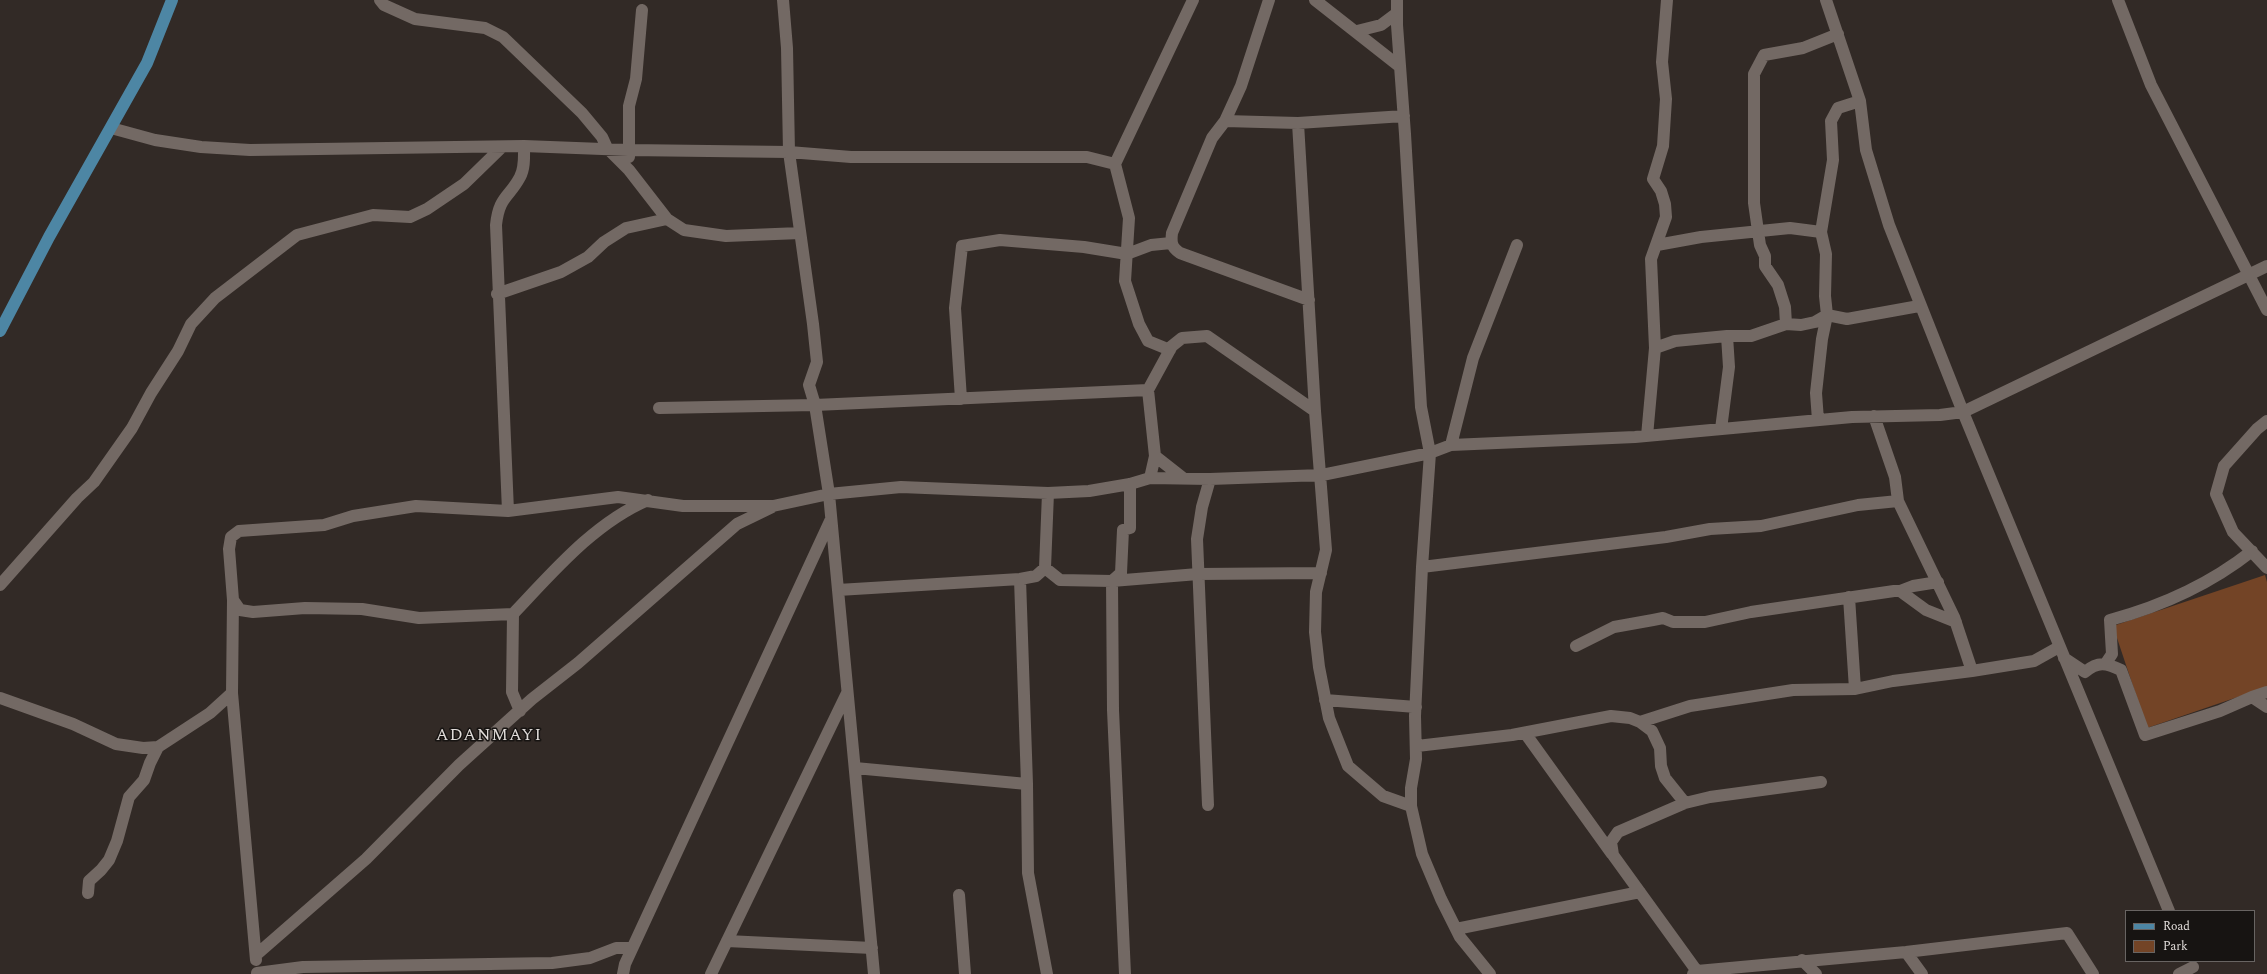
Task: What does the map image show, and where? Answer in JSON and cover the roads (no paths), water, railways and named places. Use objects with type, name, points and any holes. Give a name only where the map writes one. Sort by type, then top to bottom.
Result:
[{"type":"main road","points":[[0,331],[49,237],[147,63],[172,0]]},
{"type":"street","points":[[380,0],[384,5],[415,19],[484,28],[495,32],[582,113],[602,137],[607,148],[629,170],[667,219],[684,230],[726,236],[800,232]]},
{"type":"street","points":[[783,0],[787,48],[789,152],[817,362],[810,385],[815,405],[832,518],[874,974]]},
{"type":"street","points":[[1170,350],[1148,341],[1139,324],[1125,281],[1129,218],[1115,164],[1193,0]]},
{"type":"street","points":[[1269,0],[1241,86],[1225,121],[1212,138],[1172,233],[1171,242],[1174,249],[1180,253],[1309,300]]},
{"type":"street","points":[[1315,0],[1399,66]]},
{"type":"street","points":[[1397,0],[1399,66],[1404,116],[1421,407],[1430,453],[1422,567],[1416,707],[1417,746],[1410,788],[1411,806],[1422,854],[1456,929],[1490,974]]},
{"type":"street","points":[[1647,436],[1655,348],[1651,259],[1666,217],[1666,204],[1661,191],[1653,178],[1663,146],[1666,99],[1662,62],[1667,0]]},
{"type":"street","points":[[1826,0],[1860,101],[1866,150],[1889,225],[1919,306],[2061,653],[2169,910]]},
{"type":"street","points":[[2118,0],[2151,85],[2267,310]]},
{"type":"street","points":[[629,170],[629,106],[636,78],[642,10]]},
{"type":"street","points":[[1357,32],[1381,25],[1397,13]]},
{"type":"street","points":[[1786,324],[1785,308],[1778,285],[1765,266],[1765,256],[1758,231],[1753,174],[1756,157],[1754,74],[1764,55],[1803,48],[1838,34]]},
{"type":"street","points":[[1818,420],[1816,393],[1822,339],[1827,315],[1825,296],[1826,254],[1821,232],[1833,160],[1831,121],[1838,108],[1860,101]]},
{"type":"street","points":[[1225,121],[1298,123],[1404,116]]},
{"type":"street","points":[[1298,123],[1315,411],[1322,475],[1326,550],[1316,592],[1315,632],[1325,700],[1329,718],[1348,766],[1383,796],[1411,806]]},
{"type":"street","points":[[111,128],[155,140],[250,150],[524,146],[628,150],[789,152],[851,157],[1087,157],[1115,164]]},
{"type":"street","points":[[508,511],[497,294],[496,225],[498,211],[503,199],[520,177],[523,169],[524,146]]},
{"type":"street","points":[[0,586],[77,498],[94,482],[132,428],[151,393],[178,350],[191,324],[215,298],[297,235],[373,215],[410,217],[427,209],[464,184],[502,147]]},
{"type":"street","points":[[497,294],[561,272],[588,257],[604,242],[626,228],[667,219]]},
{"type":"street","points":[[1657,245],[1701,237],[1790,228],[1821,232]]},
{"type":"street","points":[[961,399],[955,308],[962,246],[1000,240],[1084,247],[1127,254],[1151,245],[1171,242]]},
{"type":"street","points":[[1450,445],[1473,358],[1517,245]]},
{"type":"street","points":[[632,948],[616,948],[590,958],[552,963],[303,967],[257,973],[232,693],[233,600],[229,549],[231,537],[239,531],[324,525],[352,516],[416,506],[508,511],[618,497],[683,506],[773,506],[829,494],[901,487],[1048,493],[1089,491],[1130,484],[1150,478],[1210,479],[1322,475],[1430,453],[1450,445],[1647,436],[1818,420],[1874,416],[1940,415],[1963,412],[2267,266]]},
{"type":"street","points":[[1655,348],[1675,341],[1726,336],[1751,336],[1786,324],[1801,325],[1815,322],[1827,315],[1847,319],[1919,306]]},
{"type":"street","points":[[1150,478],[1155,456],[1148,390],[1170,350],[1182,338],[1207,336],[1315,411]]},
{"type":"street","points":[[1721,429],[1729,367],[1726,336]]},
{"type":"street","points":[[658,408],[815,405],[1148,390]]},
{"type":"street","points":[[1874,416],[1895,477],[1898,501],[1956,622],[1972,671]]},
{"type":"street","points":[[2267,421],[2256,429],[2224,466],[2216,494],[2233,532],[2267,568]]},
{"type":"street","points":[[1155,456],[1183,478]]},
{"type":"street","points":[[1208,805],[1197,539],[1202,507],[1210,479]]},
{"type":"street","points":[[1125,974],[1112,710],[1112,581],[1121,573],[1123,530],[1130,528],[1130,484]]},
{"type":"street","points":[[838,590],[1020,579],[1036,576],[1045,568],[1048,493]]},
{"type":"street","points":[[520,711],[512,692],[514,614],[569,555],[628,508],[648,500]]},
{"type":"street","points":[[1422,567],[1666,537],[1710,529],[1761,526],[1858,505],[1898,501]]},
{"type":"street","points":[[256,955],[366,859],[459,765],[520,711],[578,663],[737,524],[773,506]]},
{"type":"street","points":[[622,974],[632,948],[832,518]]},
{"type":"street","points":[[2106,663],[2112,654],[2110,620],[2170,601],[2235,565],[2252,551]]},
{"type":"street","points":[[1045,568],[1060,580],[1112,581],[1198,574],[1321,573]]},
{"type":"street","points":[[1020,579],[1027,784],[1028,873],[1047,974]]},
{"type":"street","points":[[1576,646],[1614,627],[1663,618],[1673,622],[1705,622],[1729,616],[1849,597],[1900,591],[1913,586],[1938,582]]},
{"type":"street","points":[[1900,591],[1926,610],[1956,622]]},
{"type":"street","points":[[1849,597],[1855,689]]},
{"type":"street","points":[[233,600],[240,610],[254,612],[305,608],[362,609],[419,618],[514,614]]},
{"type":"street","points":[[2061,653],[2085,672],[2094,664],[2106,663],[2121,670],[2146,735],[2220,712],[2252,696],[2267,692]]},
{"type":"street","points":[[1640,722],[1690,706],[1793,690],[1855,689],[1893,681],[2034,661],[2061,653]]},
{"type":"street","points":[[0,698],[73,724],[116,744],[143,748],[158,746],[210,713],[232,693]]},
{"type":"street","points":[[711,974],[847,693]]},
{"type":"street","points":[[2252,696],[2267,707]]},
{"type":"street","points":[[1325,700],[1416,707]]},
{"type":"street","points":[[1417,746],[1525,733],[1611,716],[1630,718],[1640,722],[1652,731],[1660,748],[1660,766],[1666,778],[1685,803]]},
{"type":"street","points":[[1525,733],[1640,892],[1696,973],[1802,960],[1906,952],[2067,933],[2093,974]]},
{"type":"street","points":[[88,893],[89,881],[105,867],[111,854],[129,797],[144,780],[158,746]]},
{"type":"street","points":[[855,768],[1027,784]]},
{"type":"street","points":[[1613,855],[1611,842],[1618,832],[1685,803],[1710,797],[1821,782]]},
{"type":"street","points":[[1456,929],[1640,892]]},
{"type":"street","points":[[959,896],[965,974]]},
{"type":"street","points":[[727,941],[872,948]]},
{"type":"street","points":[[1906,952],[1922,974]]},
{"type":"street","points":[[1802,960],[1816,974]]},
{"type":"street","points":[[2179,974],[2193,967]]},
{"type":"district","name":"ADANMAYI","points":[[489,737]]}]
